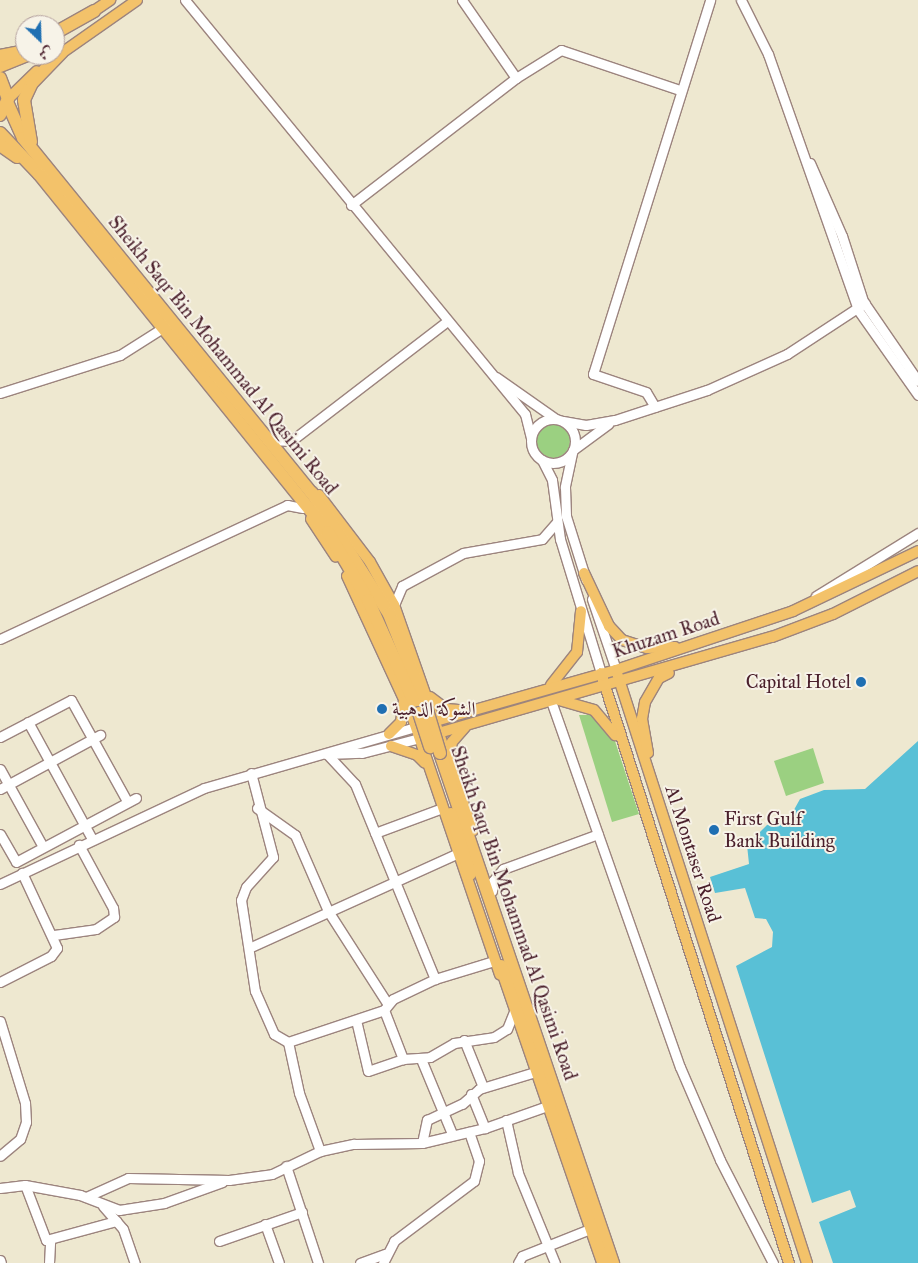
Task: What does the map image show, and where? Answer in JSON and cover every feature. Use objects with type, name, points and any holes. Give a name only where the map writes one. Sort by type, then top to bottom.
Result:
[{"type":"highway","points":[[65,27],[94,11]]},
{"type":"highway","points":[[0,56],[15,53]]},
{"type":"highway","points":[[33,149],[23,115],[24,100],[32,83],[49,65]]},
{"type":"highway","name":"Sheikh Saqr Bin Mohammad Al Qasimi Road","points":[[0,78],[7,101],[33,149],[296,470],[389,614],[423,711],[516,1006],[613,1263]]},
{"type":"highway","points":[[0,115],[7,101]]},
{"type":"highway","name":"Sheikh Saqr Bin Mohammad Al Qasimi Road","points":[[0,133],[32,166],[285,478],[350,567],[423,711]]},
{"type":"highway","points":[[0,145],[32,166]]},
{"type":"highway","name":"Sheikh Saqr Bin Mohammad Al Qasimi Road","points":[[516,1006],[522,1034],[603,1263]]},
{"type":"main road","points":[[65,31],[110,0]]},
{"type":"main road","points":[[65,50],[137,0]]},
{"type":"main road","points":[[0,67],[15,61]]},
{"type":"main road","points":[[7,101],[47,65]]},
{"type":"main road","points":[[296,470],[349,533],[394,605],[441,732],[437,758],[440,809],[494,961],[516,1006]]},
{"type":"main road","points":[[285,478],[353,586],[404,697],[419,738],[437,758],[492,892],[516,1006]]},
{"type":"main road","name":"Khuzam Road","points":[[415,727],[616,670],[794,611],[862,582],[918,551]]},
{"type":"main road","name":"Khuzam Road","points":[[419,738],[686,664],[830,615],[918,571]]},
{"type":"main road","points":[[584,573],[609,626],[622,640],[647,648],[686,647]]},
{"type":"main road","points":[[830,615],[829,602],[862,582]]},
{"type":"main road","points":[[548,688],[577,652],[581,611]]},
{"type":"main road","points":[[654,788],[642,719],[645,702],[659,678],[686,664]]},
{"type":"main road","name":"Al Montaser Road","points":[[616,670],[806,1263]]},
{"type":"main road","name":"Al Montaser Road","points":[[601,673],[624,751],[789,1263]]},
{"type":"main road","points":[[389,734],[401,722],[404,697]]},
{"type":"main road","points":[[429,697],[446,709],[473,710]]},
{"type":"main road","points":[[554,700],[594,710],[607,720],[624,751]]},
{"type":"main road","points":[[437,758],[471,723]]},
{"type":"main road","points":[[391,746],[437,758]]},
{"type":"street","points":[[185,0],[480,364],[525,414],[533,451],[542,460],[556,463],[615,420]]},
{"type":"street","points":[[462,0],[516,78]]},
{"type":"street","points":[[655,407],[646,392],[592,374],[680,90],[710,0]]},
{"type":"street","points":[[740,0],[768,54],[800,144],[842,236],[861,307],[918,395]]},
{"type":"street","points":[[351,205],[516,78],[561,50],[680,90]]},
{"type":"street","points":[[531,438],[537,426],[559,420],[586,425],[615,420],[746,373],[861,307]]},
{"type":"street","points":[[861,307],[918,381]]},
{"type":"street","points":[[0,388],[124,348],[143,336],[154,321]]},
{"type":"street","points":[[271,440],[290,441],[446,322]]},
{"type":"street","points":[[0,393],[120,355],[161,329]]},
{"type":"street","points":[[480,364],[573,431],[572,451]]},
{"type":"street","points":[[288,460],[290,441]]},
{"type":"street","name":"Al Montaser Road","points":[[572,451],[565,487],[566,516],[616,670]]},
{"type":"street","name":"Al Montaser Road","points":[[542,460],[552,480],[557,522],[581,611],[601,673]]},
{"type":"street","points":[[283,506],[289,497],[285,478]]},
{"type":"street","points":[[0,639],[283,506],[303,508]]},
{"type":"street","points":[[381,582],[402,586],[472,549],[542,539],[557,522]]},
{"type":"street","points":[[794,611],[918,534]]},
{"type":"street","points":[[394,605],[402,586]]},
{"type":"street","points":[[0,737],[70,700],[96,736],[131,799],[16,862],[0,834]]},
{"type":"street","points":[[554,700],[598,834],[703,1126],[773,1263]]},
{"type":"street","points":[[28,722],[92,838]]},
{"type":"street","points":[[0,884],[176,798],[250,773],[324,754],[415,727]]},
{"type":"street","points":[[0,789],[96,736]]},
{"type":"street","points":[[324,754],[391,746],[419,738]]},
{"type":"street","points":[[324,754],[353,779],[435,980]]},
{"type":"street","points":[[0,769],[43,847]]},
{"type":"street","points":[[250,773],[257,808],[273,857],[242,893],[251,947],[256,996],[276,1037],[288,1042],[356,1020],[385,1007],[435,980],[494,961]]},
{"type":"street","points":[[257,808],[296,835],[328,911],[385,1007],[403,1059]]},
{"type":"street","points":[[376,833],[440,809]]},
{"type":"street","points":[[492,892],[496,876],[503,869],[598,834]]},
{"type":"street","points":[[54,935],[96,929],[114,917],[113,908],[79,845]]},
{"type":"street","points":[[251,947],[456,854]]},
{"type":"street","points":[[0,982],[54,954],[58,944],[22,873]]},
{"type":"street","points":[[356,1020],[368,1071],[403,1059],[421,1059],[464,1040],[488,1039],[507,1029],[516,1006]]},
{"type":"street","points":[[0,1021],[26,1116],[20,1139],[0,1156]]},
{"type":"street","points":[[507,1029],[522,1034]]},
{"type":"street","points":[[464,1040],[483,1087]]},
{"type":"street","points":[[288,1042],[299,1093],[320,1151]]},
{"type":"street","points":[[421,1059],[452,1134]]},
{"type":"street","points":[[422,1143],[423,1123],[443,1113],[483,1087],[535,1072]]},
{"type":"street","points":[[471,1094],[485,1128]]},
{"type":"street","points":[[86,1197],[128,1178],[229,1180],[272,1174],[320,1151],[354,1144],[422,1143],[452,1134],[485,1128],[547,1106]]},
{"type":"street","points":[[506,1120],[518,1173],[554,1263]]},
{"type":"street","points":[[360,1263],[384,1259],[430,1210],[474,1180],[479,1161],[469,1132]]},
{"type":"street","points":[[286,1166],[318,1263]]},
{"type":"street","points":[[0,1188],[25,1185],[86,1197],[103,1206],[119,1210],[147,1207],[229,1180]]},
{"type":"street","points":[[25,1185],[41,1234],[50,1241]]},
{"type":"street","points":[[103,1206],[116,1221],[135,1263]]},
{"type":"street","points":[[219,1241],[302,1212]]},
{"type":"street","points":[[50,1241],[116,1221]]},
{"type":"street","points":[[265,1224],[279,1263]]},
{"type":"street","points":[[518,1263],[522,1256],[590,1229]]},
{"type":"street","points":[[49,1263],[50,1241]]},
{"type":"green space","points":[[553,424],[560,425],[565,429],[569,434],[569,448],[565,453],[560,457],[553,458],[546,457],[541,453],[537,448],[536,441],[537,434],[541,429],[546,425]]},
{"type":"green space","points":[[579,715],[593,715],[612,732],[639,814],[612,822]]},
{"type":"green space","points":[[813,748],[824,783],[786,796],[774,761]]},
{"type":"water","points":[[918,741],[918,1263],[833,1263],[819,1222],[856,1207],[850,1190],[812,1203],[736,966],[772,947],[773,932],[766,919],[755,918],[745,888],[715,893],[710,877],[749,864],[747,845],[767,825],[790,817],[800,799],[824,790],[865,789]]},
{"type":"place","name":"Capital Hotel","points":[[861,682]]},
{"type":"place","name":"الشوكة الذهبية","points":[[382,709]]},
{"type":"place","name":"First Gulf Bank Building","points":[[714,830]]}]
